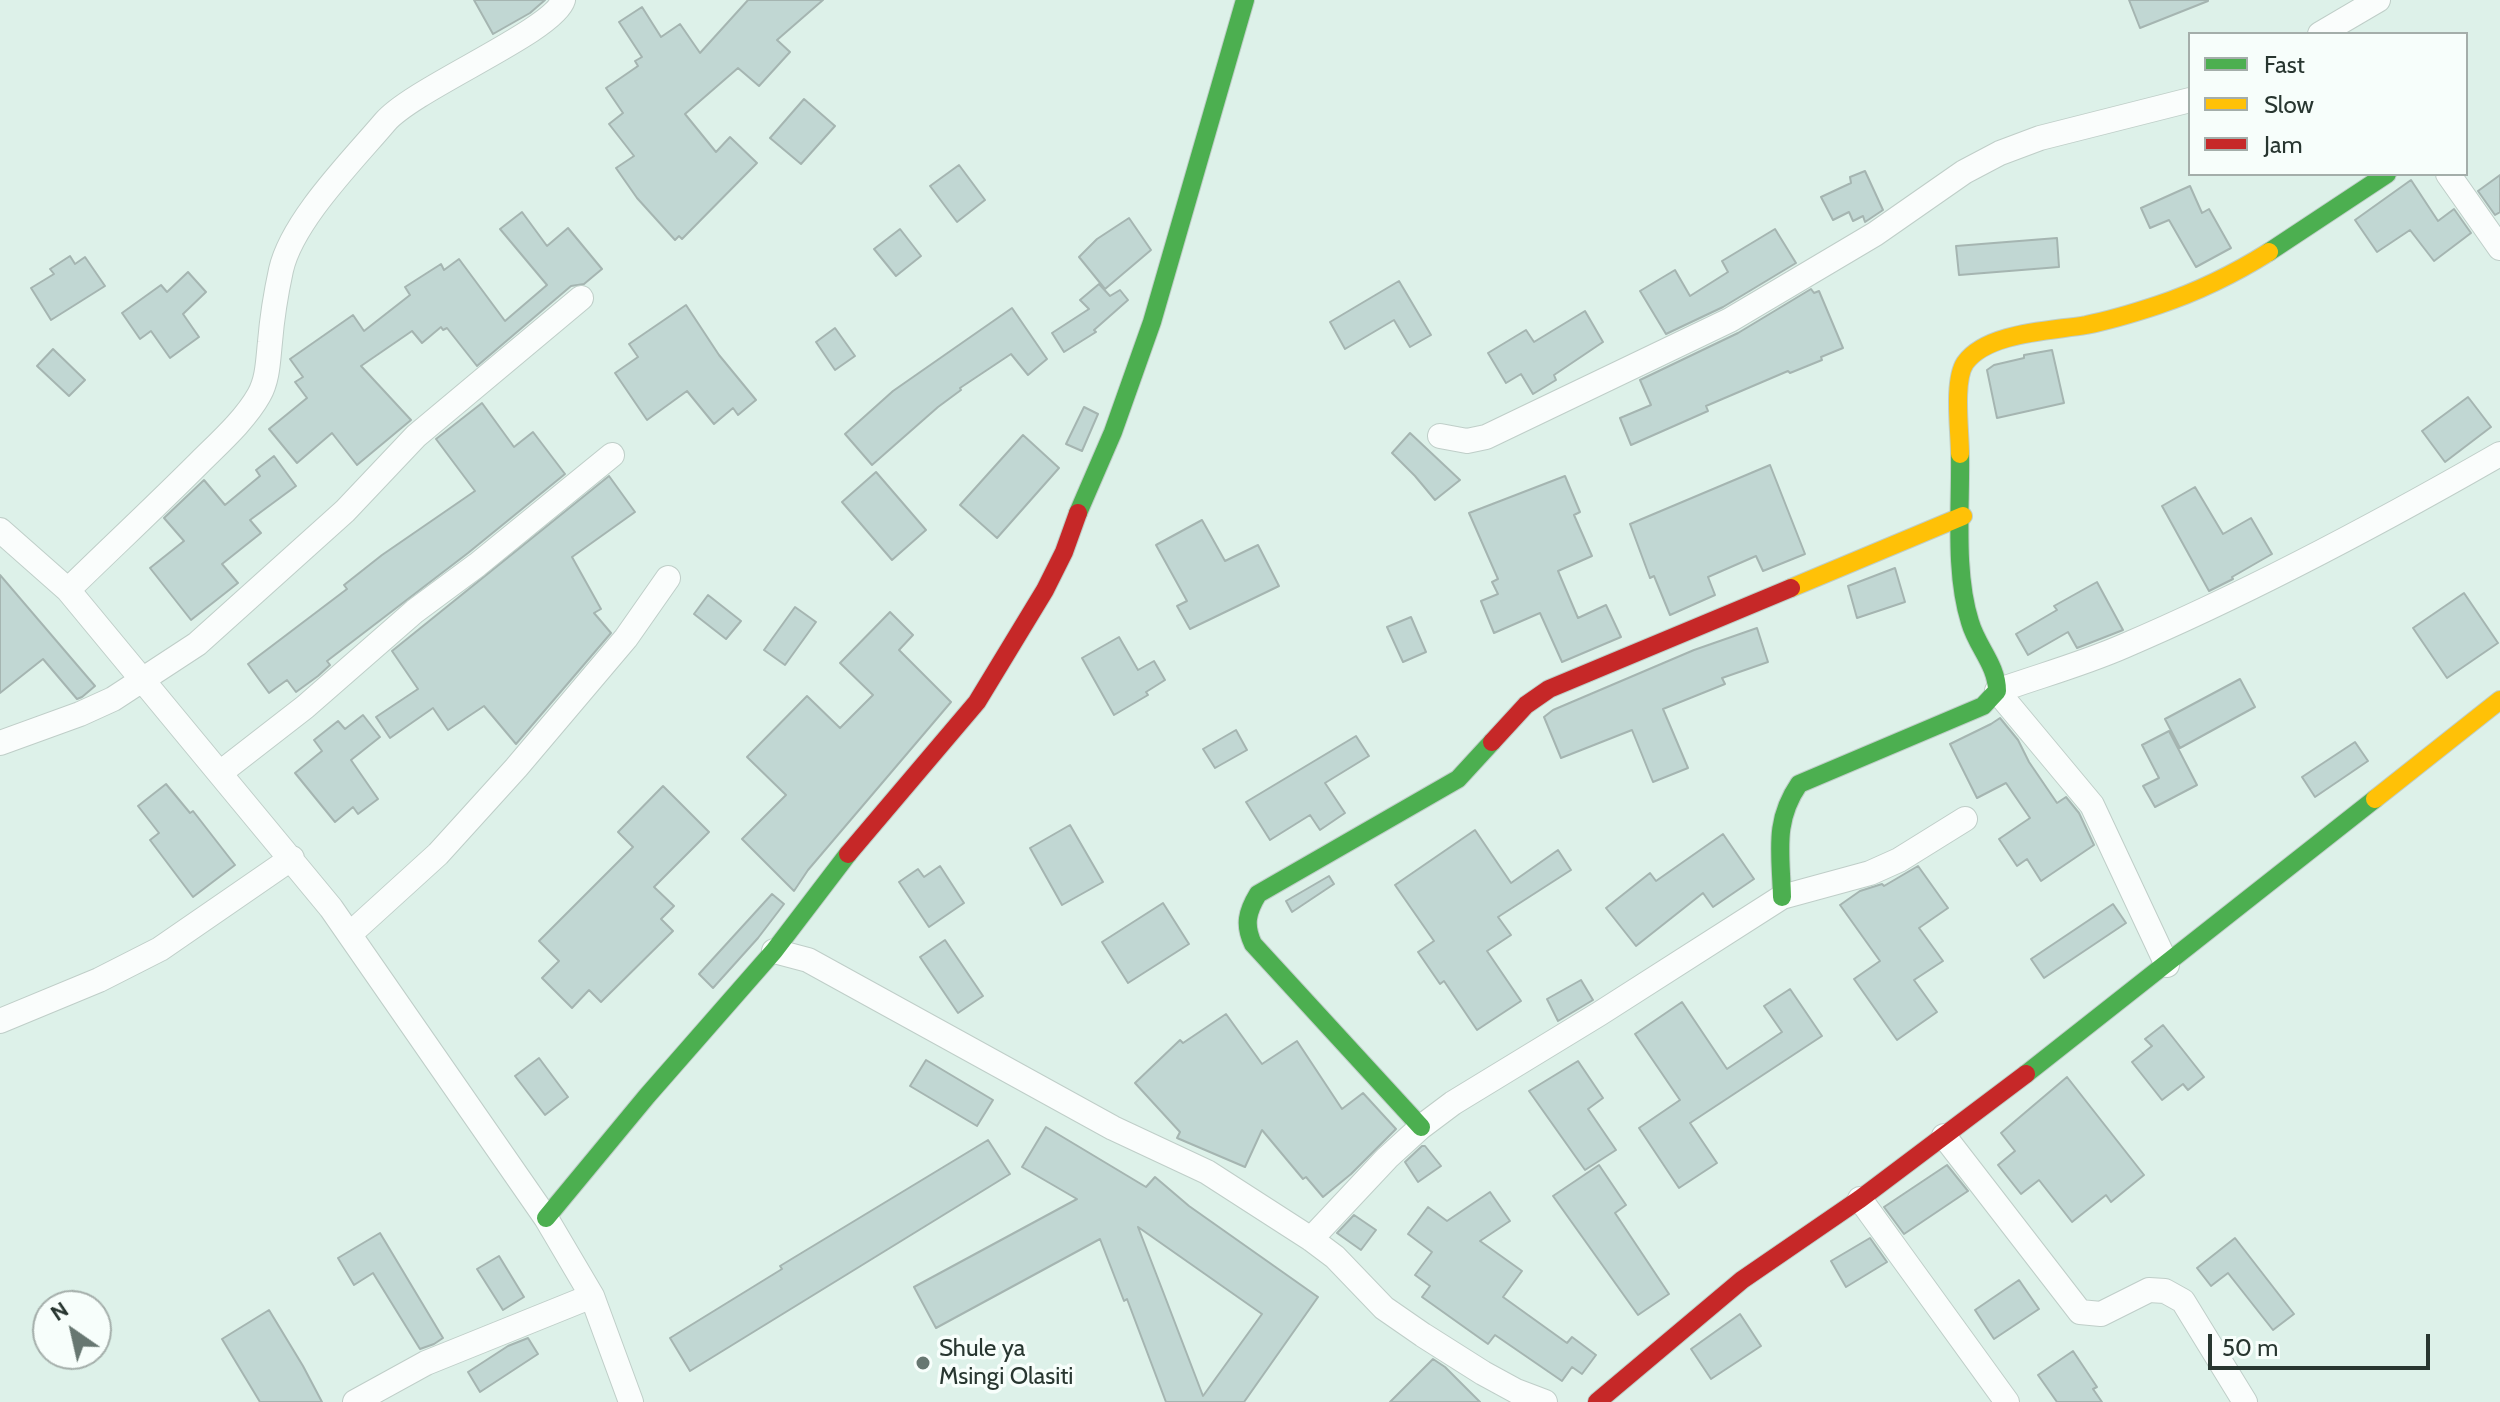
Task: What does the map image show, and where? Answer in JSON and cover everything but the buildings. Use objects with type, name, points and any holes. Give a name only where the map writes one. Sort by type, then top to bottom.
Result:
[{"type":"street","points":[[68,590],[218,444],[254,403],[267,372],[281,268],[297,231],[347,167],[389,117],[534,28],[559,10],[563,0]]},
{"type":"street","points":[[546,1218],[647,1096],[774,951],[846,856],[977,702],[1045,590],[1064,552],[1087,487],[1113,432],[1152,322],[1245,0]]},
{"type":"street","points":[[2323,32],[2378,0]]},
{"type":"street","points":[[1440,436],[1467,441],[1486,437],[1677,347],[1730,320],[1875,234],[1964,172],[2000,153],[2040,138],[2188,101]]},
{"type":"street","points":[[2167,965],[2092,805],[1997,691],[1997,677],[1970,624],[1962,582],[1959,378],[1966,362],[1982,347],[2000,339],[2076,328],[2151,308],[2212,284],[2303,231],[2384,176]]},
{"type":"street","points":[[2449,176],[2500,248]]},
{"type":"street","points":[[0,743],[113,699],[208,634],[345,511],[416,436],[581,298]]},
{"type":"street","points":[[1782,897],[1781,822],[1786,803],[1799,784],[1983,706],[1997,691],[2122,647],[2219,602],[2326,550],[2500,454]]},
{"type":"street","points":[[220,773],[305,707],[415,611],[477,565],[612,455]]},
{"type":"street","points":[[1421,1127],[1253,944],[1245,929],[1247,910],[1258,894],[1458,779],[1526,705],[1549,689],[1963,516]]},
{"type":"street","points":[[0,530],[68,590],[292,858],[350,934],[546,1218],[592,1296],[631,1402]]},
{"type":"street","points":[[350,934],[438,854],[516,768],[626,638],[668,578]]},
{"type":"street","points":[[1597,1402],[1742,1280],[1860,1199],[1944,1136],[2167,965],[2500,700]]},
{"type":"street","points":[[1311,1239],[1387,1158],[1453,1103],[1782,897],[1870,873],[1899,860],[1965,819]]},
{"type":"street","points":[[0,1021],[99,980],[160,949],[292,858]]},
{"type":"street","points":[[774,951],[808,960],[844,978],[1113,1128],[1207,1172],[1311,1239],[1335,1257],[1384,1308],[1511,1396],[1545,1402]]},
{"type":"street","points":[[1944,1136],[2080,1312],[2101,1314],[2149,1290],[2165,1291],[2183,1301],[2245,1402]]},
{"type":"street","points":[[1860,1199],[2007,1402]]},
{"type":"street","points":[[355,1402],[426,1363],[592,1296]]},
{"type":"traffic: fast","points":[[1078,513],[1113,432],[1152,322],[1245,0]]},
{"type":"traffic: fast","points":[[2269,252],[2384,176]]},
{"type":"traffic: fast","points":[[1782,897],[1780,838],[1785,812],[1799,784],[1983,706],[1997,691],[1994,673],[1973,631],[1965,603],[1959,539],[1960,454]]},
{"type":"traffic: fast","points":[[1421,1127],[1253,944],[1248,919],[1258,894],[1458,779],[1492,742]]},
{"type":"traffic: fast","points":[[2026,1074],[2375,799]]},
{"type":"traffic: fast","points":[[546,1218],[647,1096],[774,951],[848,854]]},
{"type":"traffic: slow","points":[[1960,454],[1959,382],[1965,363],[1975,353],[2004,339],[2095,323],[2158,305],[2215,282],[2269,252]]},
{"type":"traffic: slow","points":[[1791,588],[1963,516]]},
{"type":"traffic: slow","points":[[2375,799],[2500,700]]},
{"type":"traffic: jam","points":[[848,854],[977,702],[1045,590],[1064,552],[1078,513]]},
{"type":"traffic: jam","points":[[1492,742],[1526,705],[1549,689],[1791,588]]},
{"type":"traffic: jam","points":[[1597,1402],[1742,1280],[1860,1199],[2026,1074]]},
{"type":"place","name":"Shule ya Msingi Olasiti","points":[[923,1363]]}]
